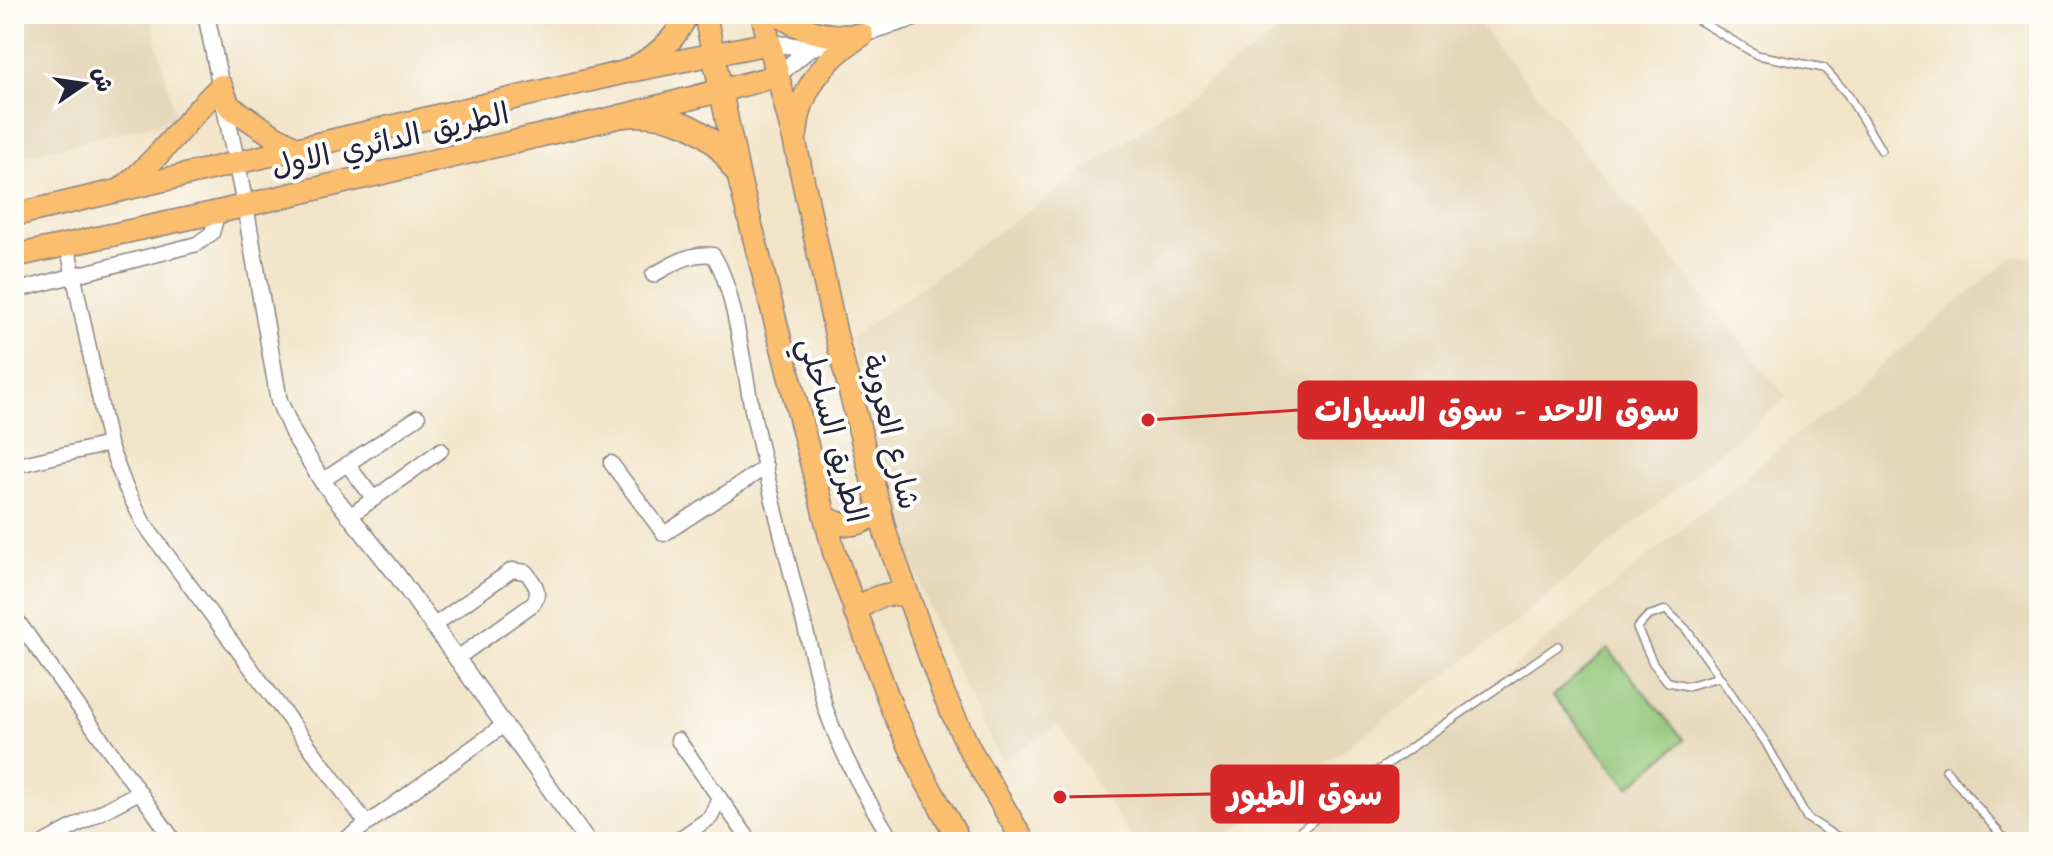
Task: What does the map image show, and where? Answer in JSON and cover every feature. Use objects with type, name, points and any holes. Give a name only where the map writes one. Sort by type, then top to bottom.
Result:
[{"type":"main road","points":[[625,72],[665,47],[687,14]]},
{"type":"main road","name":"الطريق الساحلي","points":[[705,14],[739,178],[834,552],[893,711],[926,781],[960,842]]},
{"type":"main road","name":"شارع العروبة","points":[[762,14],[886,535],[944,695],[1024,842]]},
{"type":"main road","points":[[778,14],[800,28],[820,35],[841,37],[868,27]]},
{"type":"main road","points":[[795,143],[799,114],[808,88],[831,57],[868,27]]},
{"type":"main road","name":"الطريق الدائري الاول","points":[[14,215],[625,72],[770,43]]},
{"type":"main road","name":"الطريق الدائري الاول","points":[[14,256],[218,212],[777,76]]},
{"type":"main road","points":[[120,191],[153,161],[197,108],[221,86],[229,106],[298,149]]},
{"type":"main road","points":[[622,116],[643,114],[682,122],[716,144],[739,178]]},
{"type":"main road","points":[[825,516],[840,524],[857,524],[870,518],[880,507]]},
{"type":"main road","points":[[855,613],[862,605],[881,595],[908,596]]},
{"type":"street","points":[[206,14],[245,205],[279,401],[307,459],[322,481],[397,575],[588,842]]},
{"type":"street","points":[[777,76],[810,48],[868,27],[928,14]]},
{"type":"street","points":[[770,43],[810,48]]},
{"type":"street","points":[[14,291],[197,244],[212,233],[218,212]]},
{"type":"street","points":[[67,244],[109,444],[144,524],[367,824]]},
{"type":"street","points":[[653,275],[688,256],[701,253],[713,255],[718,263],[733,312],[766,467],[825,707],[859,788],[893,842]]},
{"type":"street","points":[[322,481],[418,417]]},
{"type":"street","points":[[14,466],[109,444]]},
{"type":"street","points":[[350,516],[441,450]]},
{"type":"street","points":[[611,463],[664,534],[766,467]]},
{"type":"street","points":[[347,464],[374,499]]},
{"type":"street","points":[[433,626],[512,570],[526,572],[537,587],[538,596],[533,604],[456,659]]},
{"type":"street","points":[[14,616],[175,842]]},
{"type":"street","points":[[342,842],[504,725]]},
{"type":"street","points":[[678,740],[751,842]]},
{"type":"street","points":[[45,842],[139,792]]},
{"type":"street","points":[[675,842],[711,817],[719,797]]},
{"type":"lane","points":[[1688,14],[1757,55],[1824,68],[1848,95],[1881,150]]},
{"type":"lane","points":[[1719,677],[1688,686],[1668,682],[1653,663],[1637,628],[1648,616],[1666,610],[1686,629],[1766,743],[1807,818],[1851,842]]},
{"type":"lane","points":[[1287,842],[1354,787],[1558,646]]},
{"type":"lane","points":[[1946,770],[2007,842]]},
{"type":"shaded area","points":[[14,14],[150,14],[176,119],[14,158]]},
{"type":"shaded area","points":[[1303,14],[1471,14],[1787,397],[1492,641],[1217,842],[1134,842],[1058,725],[1001,761],[938,634],[893,510],[850,338]]},
{"type":"shaded area","points":[[2014,256],[2039,257],[2039,842],[1301,842]]},
{"type":"green space","points":[[1608,649],[1684,740],[1629,787],[1553,696]]},
{"type":"place","name":"سوق الاحد - سوق السيارات","points":[[1148,420]]},
{"type":"place","name":"سوق الطيور","points":[[1060,797]]}]
